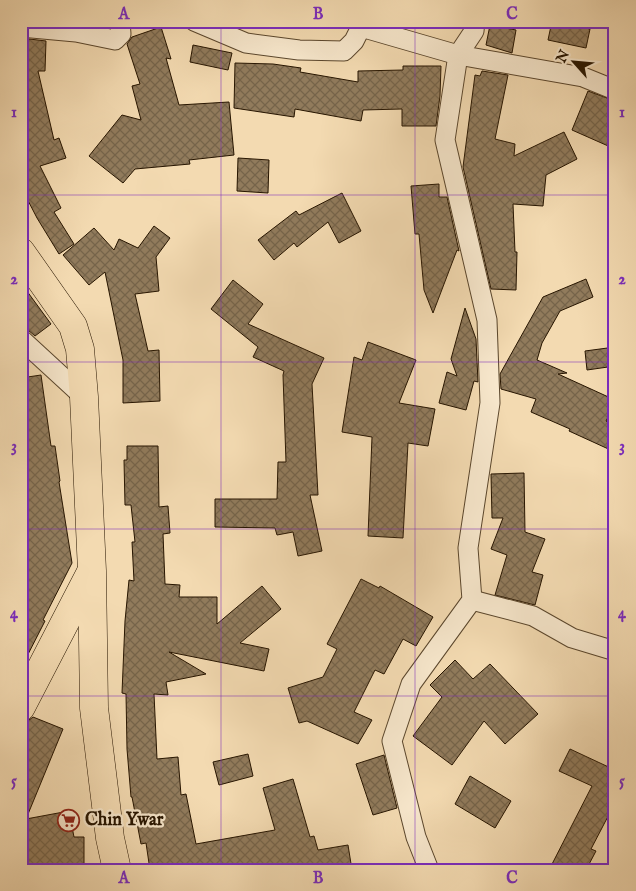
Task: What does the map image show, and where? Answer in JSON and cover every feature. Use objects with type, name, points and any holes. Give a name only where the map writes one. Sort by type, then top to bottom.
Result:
[{"type":"highway","points":[[21,252],[73,326],[80,349],[92,571],[94,708],[110,838],[117,870]]},
{"type":"highway","points":[[21,707],[92,571]]},
{"type":"street","points":[[21,27],[76,32],[115,40],[121,34],[120,21]]},
{"type":"street","points":[[194,21],[246,43],[299,50],[344,51],[354,40],[361,24],[458,55],[583,77],[615,90]]},
{"type":"street","points":[[429,870],[416,837],[392,741],[411,684],[472,600],[468,548],[490,403],[487,320],[445,140],[458,55],[474,31],[475,21]]},
{"type":"street","points":[[21,338],[84,396]]},
{"type":"street","points":[[472,600],[533,616],[572,638],[615,651]]},
{"type":"building","points":[[552,21],[590,29],[586,48],[548,40]]},
{"type":"building","points":[[490,25],[516,30],[512,53],[486,45]]},
{"type":"building","points":[[161,27],[171,59],[166,58],[179,105],[229,102],[234,155],[189,160],[190,164],[135,169],[123,183],[89,156],[122,115],[141,120],[132,86],[140,84],[127,44],[132,37]]},
{"type":"building","points":[[21,38],[46,41],[45,71],[38,71],[54,140],[59,138],[66,158],[40,166],[61,208],[54,212],[74,244],[59,254],[21,187]]},
{"type":"building","points":[[193,45],[232,53],[228,70],[190,62]]},
{"type":"building","points":[[235,63],[273,64],[301,68],[300,72],[358,82],[358,71],[403,70],[403,66],[441,66],[436,126],[402,126],[402,109],[363,110],[361,121],[295,109],[294,117],[234,108]]},
{"type":"building","points":[[482,71],[508,75],[495,139],[515,144],[514,156],[564,132],[577,159],[546,175],[543,206],[513,204],[515,252],[517,252],[516,290],[491,289],[463,167],[475,75],[480,76]]},
{"type":"building","points":[[588,91],[615,101],[615,149],[572,130]]},
{"type":"building","points":[[238,158],[269,160],[268,193],[237,191]]},
{"type":"building","points":[[439,184],[439,197],[447,197],[459,251],[457,250],[433,313],[424,290],[419,234],[415,234],[411,186]]},
{"type":"building","points":[[342,193],[361,231],[339,243],[328,222],[297,247],[294,243],[274,260],[258,240],[296,211],[299,215]]},
{"type":"building","points":[[154,226],[170,238],[156,257],[159,291],[135,294],[148,351],[159,350],[160,401],[123,403],[123,360],[105,272],[89,285],[63,255],[94,228],[114,250],[119,239],[138,248]]},
{"type":"building","points":[[586,279],[593,297],[560,311],[542,343],[537,360],[567,373],[558,374],[615,400],[615,404],[606,421],[615,426],[615,452],[531,412],[536,399],[501,389],[500,374],[543,297]]},
{"type":"building","points":[[233,280],[263,304],[248,324],[324,358],[312,384],[318,495],[310,495],[322,551],[298,556],[293,532],[277,535],[275,528],[215,527],[215,499],[277,499],[278,462],[286,462],[284,371],[253,357],[258,347],[211,309]]},
{"type":"building","points":[[21,283],[51,324],[35,336],[28,330],[21,328]]},
{"type":"building","points":[[465,308],[476,339],[478,382],[474,381],[466,410],[439,403],[447,372],[457,376],[451,359]]},
{"type":"building","points":[[368,342],[416,360],[399,403],[435,409],[428,446],[408,443],[403,538],[368,536],[372,437],[342,432],[354,357],[362,360]]},
{"type":"building","points":[[615,347],[615,366],[587,370],[585,351]]},
{"type":"building","points":[[41,375],[51,446],[55,446],[72,563],[21,668],[21,378]]},
{"type":"building","points":[[127,446],[158,446],[159,507],[168,506],[170,533],[163,534],[165,584],[180,585],[179,597],[217,597],[217,624],[262,586],[281,609],[240,643],[269,649],[264,671],[169,652],[206,674],[166,682],[168,695],[154,694],[157,759],[178,757],[181,795],[186,794],[196,844],[275,830],[263,788],[293,779],[310,837],[314,836],[318,850],[348,845],[352,870],[150,870],[146,843],[141,844],[131,797],[127,749],[126,694],[122,693],[125,621],[129,580],[134,581],[132,542],[135,542],[131,505],[125,505],[124,460],[127,460]]},
{"type":"building","points":[[524,473],[525,532],[545,539],[532,572],[543,575],[535,605],[495,595],[507,555],[491,549],[503,518],[492,518],[491,474]]},
{"type":"building","points":[[361,579],[379,588],[380,586],[433,617],[416,646],[403,639],[384,674],[375,670],[354,712],[372,720],[358,744],[307,721],[299,723],[288,688],[323,677],[337,649],[327,644]]},
{"type":"building","points":[[455,660],[473,679],[490,664],[538,714],[505,744],[484,721],[452,765],[413,736],[442,697],[430,685]]},
{"type":"building","points":[[33,717],[63,729],[26,819],[69,811],[74,837],[84,837],[84,870],[29,870],[29,864],[21,864],[21,723]]},
{"type":"building","points":[[570,749],[615,770],[615,803],[591,849],[596,851],[586,870],[549,870],[592,786],[559,771]]},
{"type":"building","points":[[248,754],[253,776],[219,785],[213,762]]},
{"type":"building","points":[[384,755],[397,808],[373,815],[356,764]]},
{"type":"building","points":[[470,776],[511,801],[495,828],[455,804]]},
{"type":"place","name":"Chin Ywar","points":[[69,820]]}]
